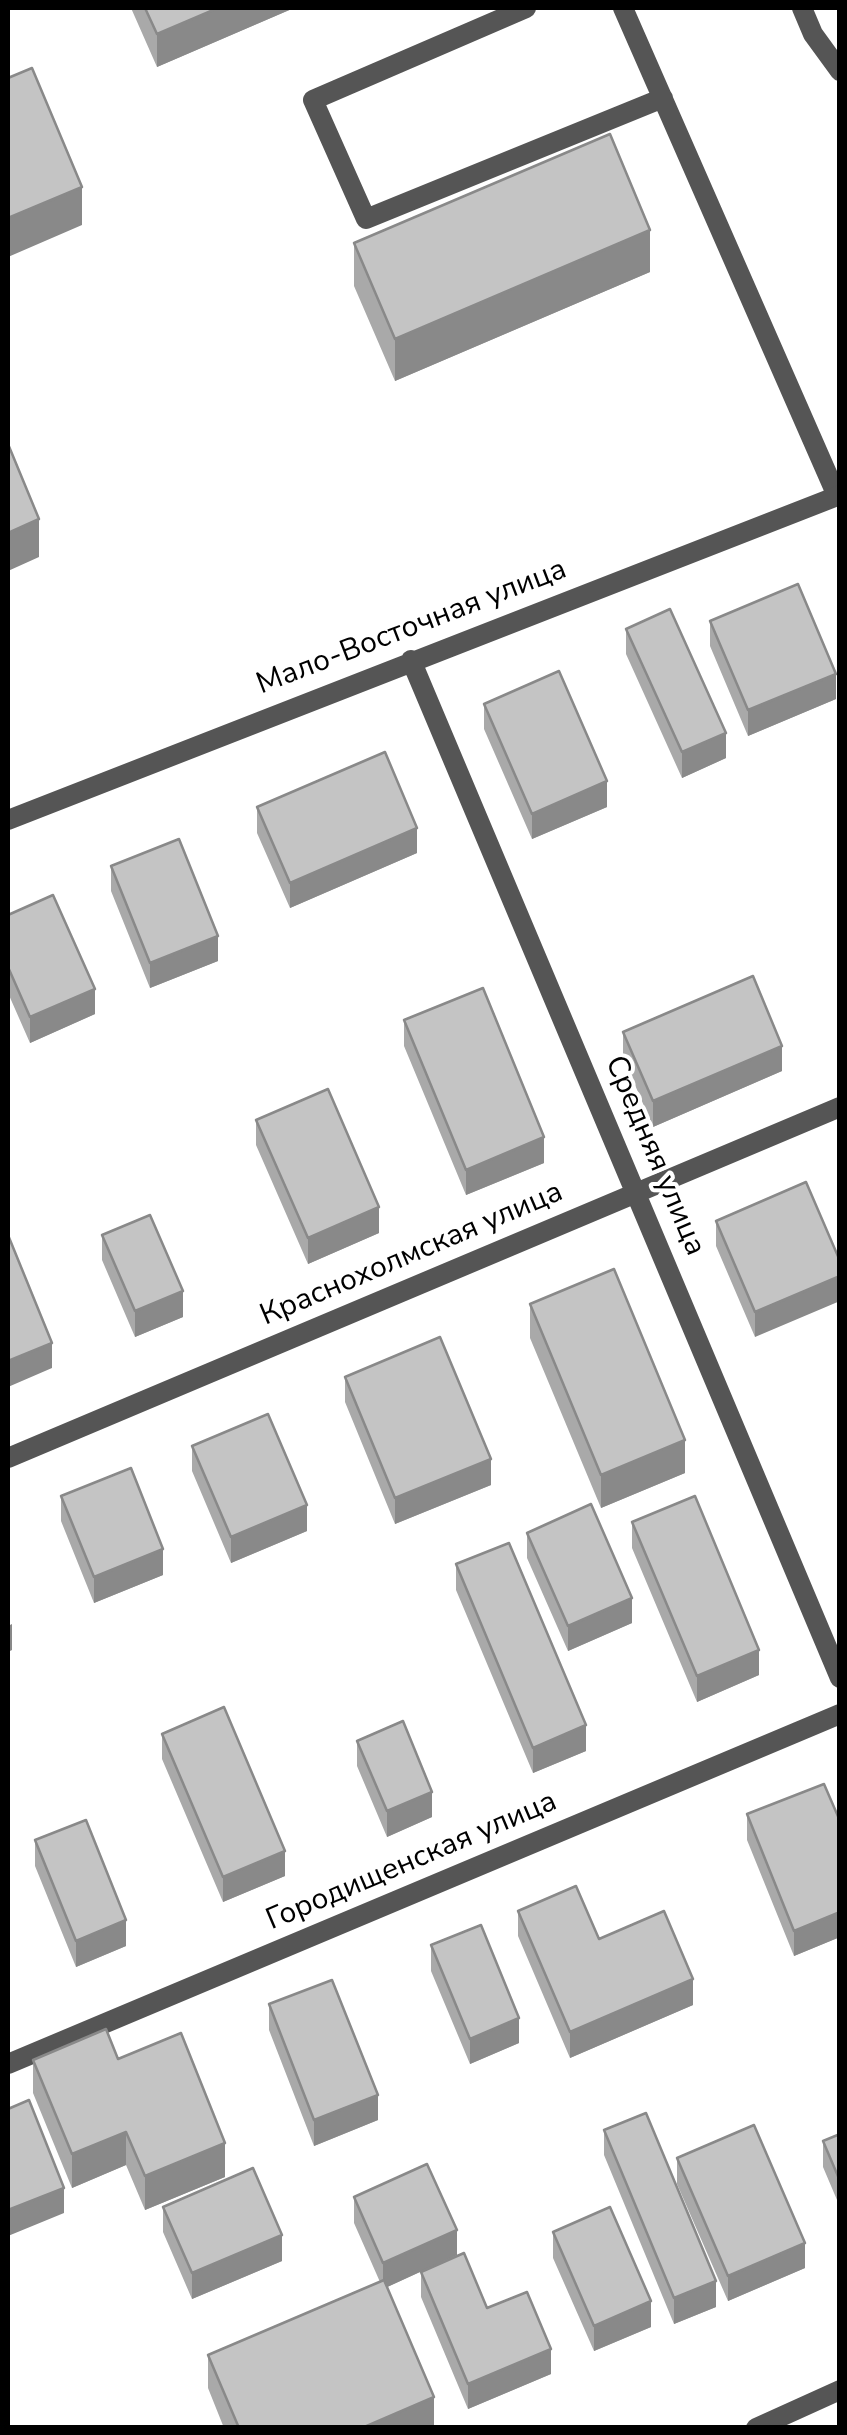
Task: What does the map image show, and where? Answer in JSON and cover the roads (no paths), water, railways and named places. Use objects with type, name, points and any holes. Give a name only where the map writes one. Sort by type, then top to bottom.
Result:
[{"type":"street","points":[[526,8],[313,100],[366,219],[663,98]]},
{"type":"street","points":[[623,8],[838,495]]},
{"type":"street","points":[[802,8],[813,34],[840,71]]},
{"type":"street","name":"Мало-Восточная улица","points":[[8,820],[838,495]]},
{"type":"street","name":"Средняя улица","points":[[411,660],[840,1678]]},
{"type":"street","name":"Краснохолмская улица","points":[[8,1458],[840,1108]]},
{"type":"street","name":"Городищенская улица","points":[[8,2064],[840,1714]]},
{"type":"street","points":[[756,2428],[840,2390]]}]
